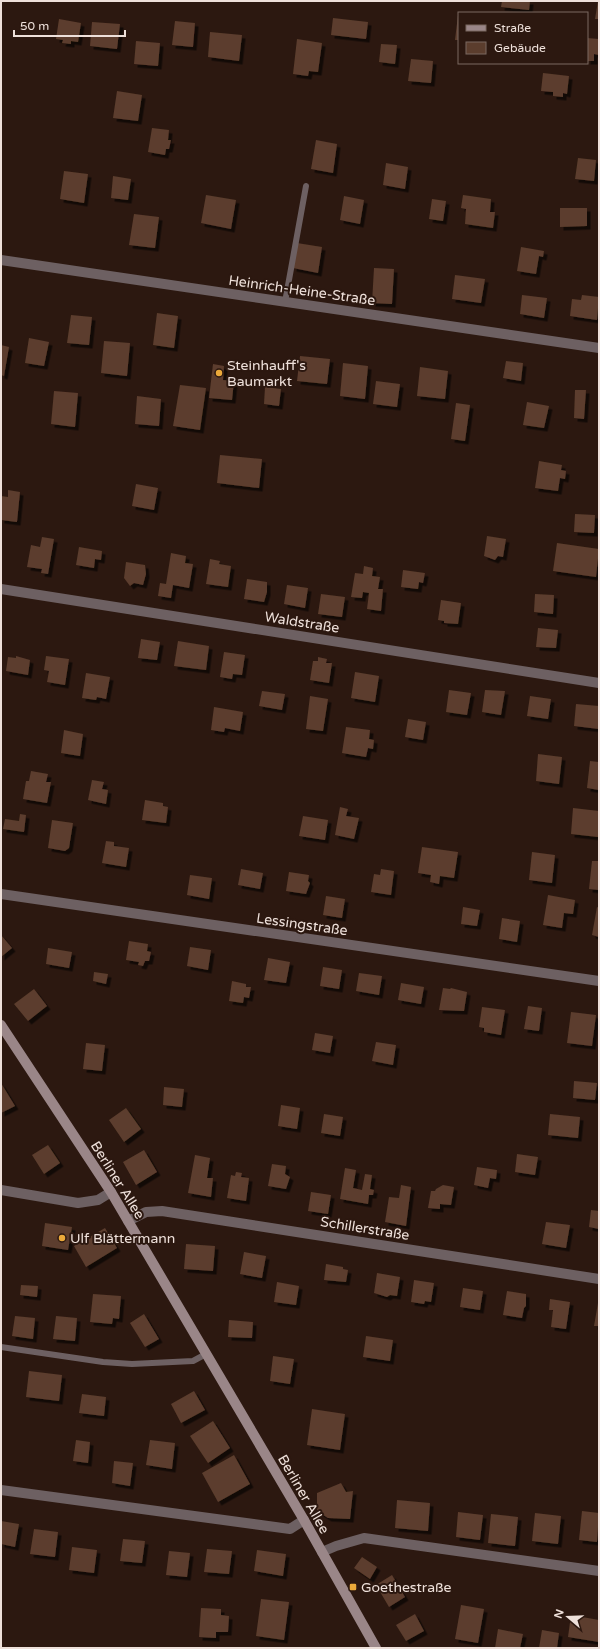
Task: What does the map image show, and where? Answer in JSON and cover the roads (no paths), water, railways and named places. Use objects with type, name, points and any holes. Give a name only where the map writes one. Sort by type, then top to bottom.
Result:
[{"type":"street","name":"Heinrich-Heine-Straße","points":[[1,260],[599,348]]},
{"type":"street","name":"Waldstraße","points":[[1,589],[599,683]]},
{"type":"street","name":"Lessingstraße","points":[[1,894],[599,981]]},
{"type":"street","name":"Berliner Allee","points":[[1,1025],[111,1192],[304,1520],[376,1648]]},
{"type":"street","points":[[1,1190],[78,1203],[98,1200],[111,1192]]},
{"type":"street","name":"Schillerstraße","points":[[128,1222],[146,1212],[162,1211],[599,1279]]},
{"type":"street","points":[[1,1490],[290,1529],[304,1520]]},
{"type":"street","points":[[322,1552],[336,1546],[364,1538],[599,1571]]},
{"type":"lane","points":[[285,302],[306,186]]},
{"type":"lane","points":[[1,1347],[104,1362],[132,1364],[193,1361],[206,1354]]},
{"type":"place","name":"Steinhauff's Baumarkt","points":[[219,373]]},
{"type":"place","name":"Ulf Blättermann","points":[[62,1238]]},
{"type":"place","name":"Goethestraße","points":[[353,1587]]}]
